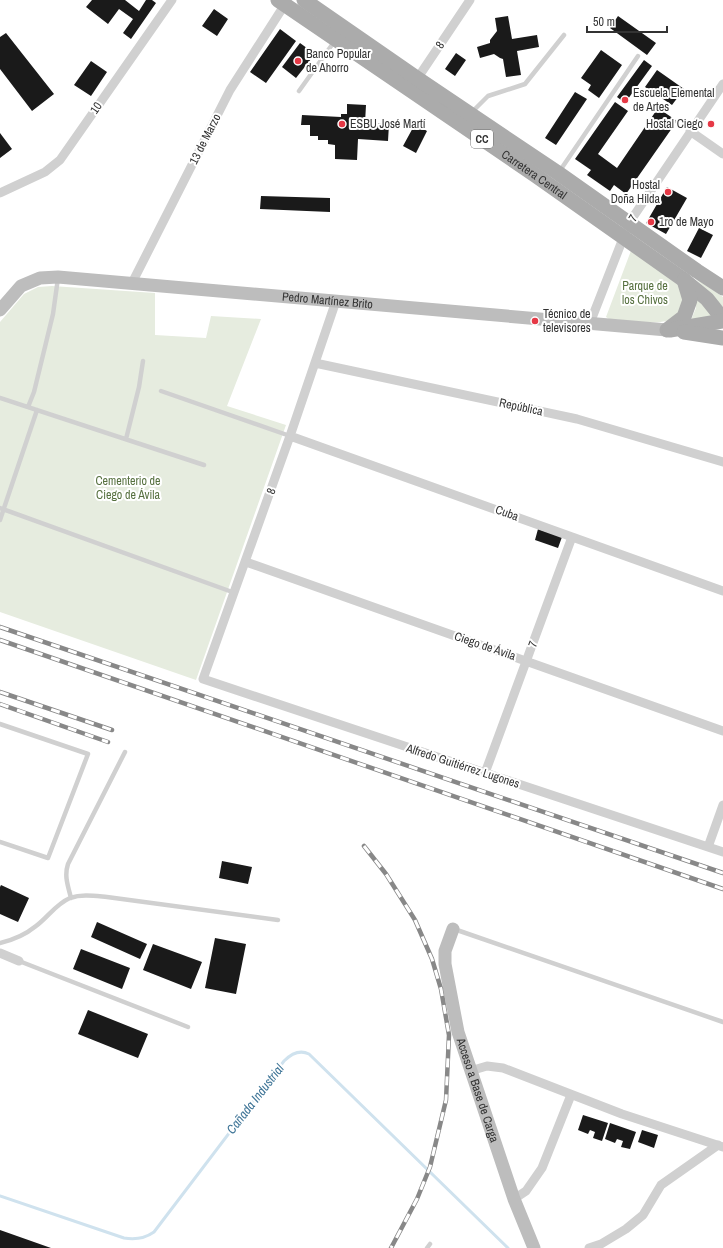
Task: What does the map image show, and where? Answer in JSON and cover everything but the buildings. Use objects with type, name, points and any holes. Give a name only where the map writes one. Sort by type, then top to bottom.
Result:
[{"type":"main road","name":"Carretera Central","points":[[304,0],[413,84],[627,230],[723,288]]},
{"type":"main road","name":"Carretera Central","points":[[284,2],[336,39],[413,84],[470,114],[558,173],[707,299],[723,320]]},
{"type":"main road","points":[[667,330],[684,317],[690,300],[684,280]]},
{"type":"main road","points":[[667,330],[723,320]]},
{"type":"main road","points":[[667,330],[723,338]]},
{"type":"street","name":"10","points":[[0,193],[45,172],[60,160],[172,0]]},
{"type":"street","name":"8","points":[[413,84],[470,0]]},
{"type":"street","name":"13 de Marzo","points":[[132,283],[230,90],[284,2]]},
{"type":"street","name":"7","points":[[590,323],[627,230],[690,131],[723,84]]},
{"type":"street","points":[[690,131],[723,154]]},
{"type":"street","name":"Pedro Martínez Brito","points":[[0,310],[21,286],[40,278],[58,277],[667,330]]},
{"type":"street","name":"8","points":[[203,679],[246,562],[336,301]]},
{"type":"street","name":"República","points":[[315,363],[577,419],[723,462]]},
{"type":"street","name":"Cuba","points":[[290,436],[723,591]]},
{"type":"street","name":"7","points":[[485,773],[572,537]]},
{"type":"street","name":"Ciego de Ávila","points":[[246,562],[723,731]]},
{"type":"street","name":"Alfredo Guitiérrez Lugones","points":[[203,679],[723,852]]},
{"type":"street","points":[[708,848],[723,805]]},
{"type":"street","name":"Acceso a Base de Carga","points":[[452,929],[445,951],[445,964],[458,1032],[514,1200],[534,1248]]},
{"type":"street","points":[[0,953],[19,961]]},
{"type":"street","points":[[470,1071],[487,1066],[503,1068],[571,1095],[720,1146]]},
{"type":"street","points":[[514,1200],[526,1191],[542,1168],[571,1095]]},
{"type":"street","points":[[589,1248],[601,1244],[626,1229],[643,1215],[662,1185],[720,1146]]},
{"type":"lane","points":[[470,114],[488,96],[526,84],[564,35]]},
{"type":"lane","points":[[299,91],[336,39]]},
{"type":"lane","points":[[558,173],[638,56]]},
{"type":"lane","points":[[28,407],[34,392],[53,314],[58,277]]},
{"type":"lane","points":[[126,439],[139,387],[143,361]]},
{"type":"lane","points":[[161,390],[290,436]]},
{"type":"lane","points":[[0,398],[204,465]]},
{"type":"lane","points":[[0,520],[2,508],[37,410]]},
{"type":"lane","points":[[2,508],[235,593]]},
{"type":"lane","points":[[0,724],[88,754],[48,858],[0,842]]},
{"type":"lane","points":[[71,898],[66,878],[68,864],[125,752]]},
{"type":"lane","points":[[0,943],[15,939],[36,926],[58,905],[71,898],[84,895],[278,920]]},
{"type":"lane","points":[[452,929],[723,1022]]},
{"type":"lane","points":[[19,961],[188,1027]]},
{"type":"green space","name":"Parque de los Chivos","points":[[632,248],[677,284],[683,294],[684,309],[672,319],[659,322],[650,322],[609,319],[606,317]]},
{"type":"green space","points":[[695,278],[723,297],[723,307]]},
{"type":"green space","name":"Cementerio de Ciego de Ávila","points":[[52,286],[155,293],[155,335],[206,338],[211,316],[261,319],[227,406],[286,425],[196,680],[0,612],[0,322],[24,294],[38,287]]},
{"type":"green space","points":[[694,294],[712,316],[691,320],[696,308]]},
{"type":"waterway","name":"Cañada Industrial","points":[[0,1196],[124,1238],[143,1238],[154,1232],[284,1061],[292,1054],[302,1052],[309,1054],[508,1248]]},
{"type":"railway","points":[[0,627],[723,873]]},
{"type":"railway","points":[[0,640],[723,889]]},
{"type":"railway","points":[[0,692],[112,730]]},
{"type":"railway","points":[[0,704],[108,742]]},
{"type":"railway","points":[[364,846],[386,874],[415,920],[432,959],[441,989],[449,1035],[446,1100],[430,1167],[417,1199],[391,1248]]},
{"type":"place","name":"Banco Popular de Ahorro","points":[[298,61]]},
{"type":"place","name":"Escuela Elemental de Artes","points":[[625,100]]},
{"type":"place","name":"ESBU José Martí","points":[[342,124]]},
{"type":"place","name":"Hostal Ciego","points":[[711,124]]},
{"type":"place","name":"Hostal Doña Hilda","points":[[668,192]]},
{"type":"place","name":"1ro de Mayo","points":[[651,222]]},
{"type":"place","name":"Técnico de televisores","points":[[535,321]]}]
